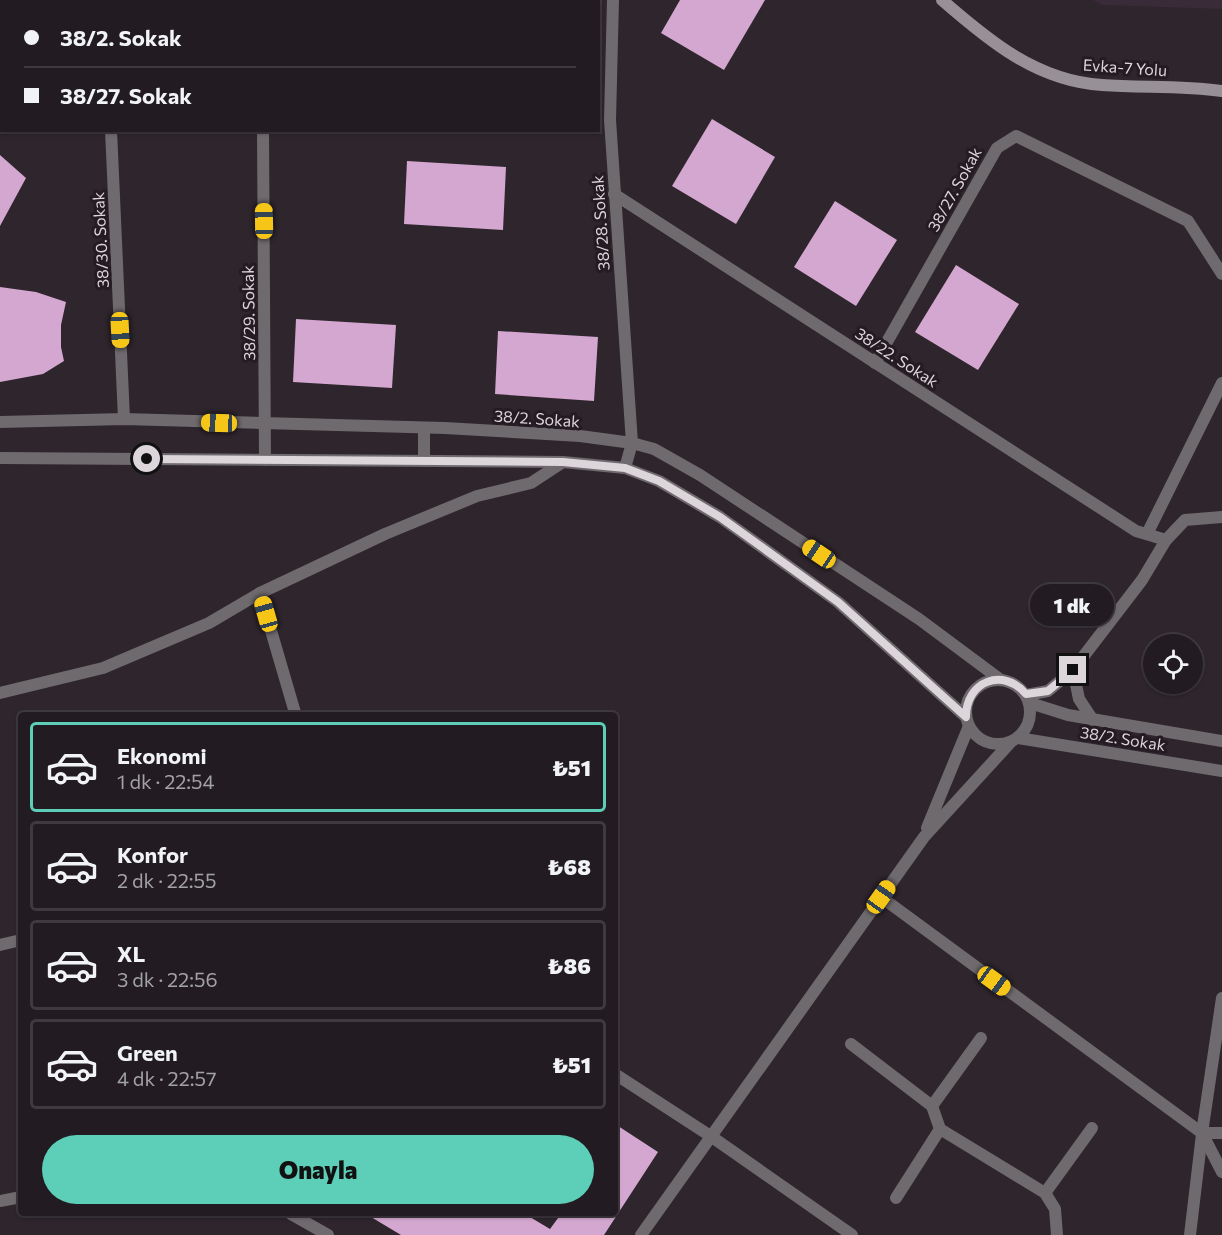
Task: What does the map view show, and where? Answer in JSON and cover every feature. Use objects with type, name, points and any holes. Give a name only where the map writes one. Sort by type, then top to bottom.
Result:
[{"type":"street","name":"38/28. Sokak","points":[[613,0],[604,120],[614,194],[632,443],[625,468]]},
{"type":"street","name":"Evka-7 Yolu","points":[[942,0],[982,35],[1001,48],[1033,67],[1051,74],[1100,85],[1198,87],[1222,91]]},
{"type":"street","name":"38/30. Sokak","points":[[111,132],[124,419]]},
{"type":"street","name":"38/29. Sokak","points":[[263,132],[265,460]]},
{"type":"street","name":"38/27. Sokak","points":[[875,363],[996,148],[1016,136],[1188,221],[1222,274]]},
{"type":"street","name":"38/22. Sokak","points":[[614,194],[1136,531],[1166,540]]},
{"type":"street","points":[[1147,534],[1222,383]]},
{"type":"street","name":"38/2. Sokak","points":[[0,422],[124,419],[424,428],[580,436],[632,443],[654,449],[700,475],[919,620],[1001,680]]},
{"type":"street","points":[[424,428],[424,460]]},
{"type":"street","points":[[0,458],[563,462],[625,468],[659,481],[720,517],[838,602],[968,721],[982,740],[991,744],[1014,741]]},
{"type":"street","points":[[0,693],[103,668],[209,623],[260,593],[385,534],[477,496],[531,483],[563,462]]},
{"type":"street","points":[[1028,699],[1048,691],[1073,670],[1142,580],[1166,540],[1185,520],[1220,515]]},
{"type":"street","points":[[260,593],[295,712]]},
{"type":"street","points":[[1073,670],[1079,699],[1093,720]]},
{"type":"street","points":[[641,1235],[924,837],[1029,723],[1028,699],[1019,687],[1001,680],[992,680],[975,690],[966,707],[968,721],[924,837]]},
{"type":"street","name":"38/2. Sokak","points":[[1028,699],[1068,715],[1222,741]]},
{"type":"street","name":"38/2. Sokak","points":[[1014,741],[1222,771]]},
{"type":"street","points":[[881,897],[1202,1133],[1222,1172]]},
{"type":"street","points":[[0,945],[18,941]]},
{"type":"street","points":[[1190,1235],[1222,998]]},
{"type":"street","points":[[932,1106],[981,1038]]},
{"type":"street","points":[[851,1044],[932,1106],[940,1130],[1045,1193],[1055,1209],[1057,1235]]},
{"type":"street","points":[[618,1076],[712,1137],[852,1235]]},
{"type":"street","points":[[1045,1193],[1092,1128]]},
{"type":"street","points":[[896,1198],[940,1130]]},
{"type":"street","points":[[1202,1133],[1222,1133]]},
{"type":"street","points":[[0,1201],[18,1198]]},
{"type":"street","points":[[295,1216],[328,1235]]},
{"type":"shaded area","points":[[1093,0],[1222,0],[1222,9],[1102,5]]},
{"type":"building","points":[[680,0],[765,0],[724,70],[661,33]]},
{"type":"building","points":[[712,119],[775,157],[736,224],[672,186]]},
{"type":"building","points":[[0,155],[26,178],[0,226]]},
{"type":"building","points":[[407,161],[506,167],[503,230],[404,224]]},
{"type":"building","points":[[835,201],[897,240],[856,306],[794,267]]},
{"type":"building","points":[[956,265],[1019,304],[978,370],[915,332]]},
{"type":"building","points":[[0,287],[36,292],[66,302],[61,325],[61,347],[64,361],[43,374],[0,382]]},
{"type":"building","points":[[296,319],[396,325],[392,388],[293,382]]},
{"type":"building","points":[[498,331],[598,337],[594,401],[495,394]]},
{"type":"building","points":[[618,1126],[658,1152],[618,1213]]},
{"type":"building","points":[[369,1216],[528,1216],[550,1229],[560,1216],[616,1216],[604,1235],[401,1235]]},
{"type":"route","points":[[147,459],[563,462],[625,468],[659,481],[720,517],[838,602],[966,717],[969,698],[975,690],[992,680],[1011,682],[1026,694],[1048,691],[1073,670]]}]
